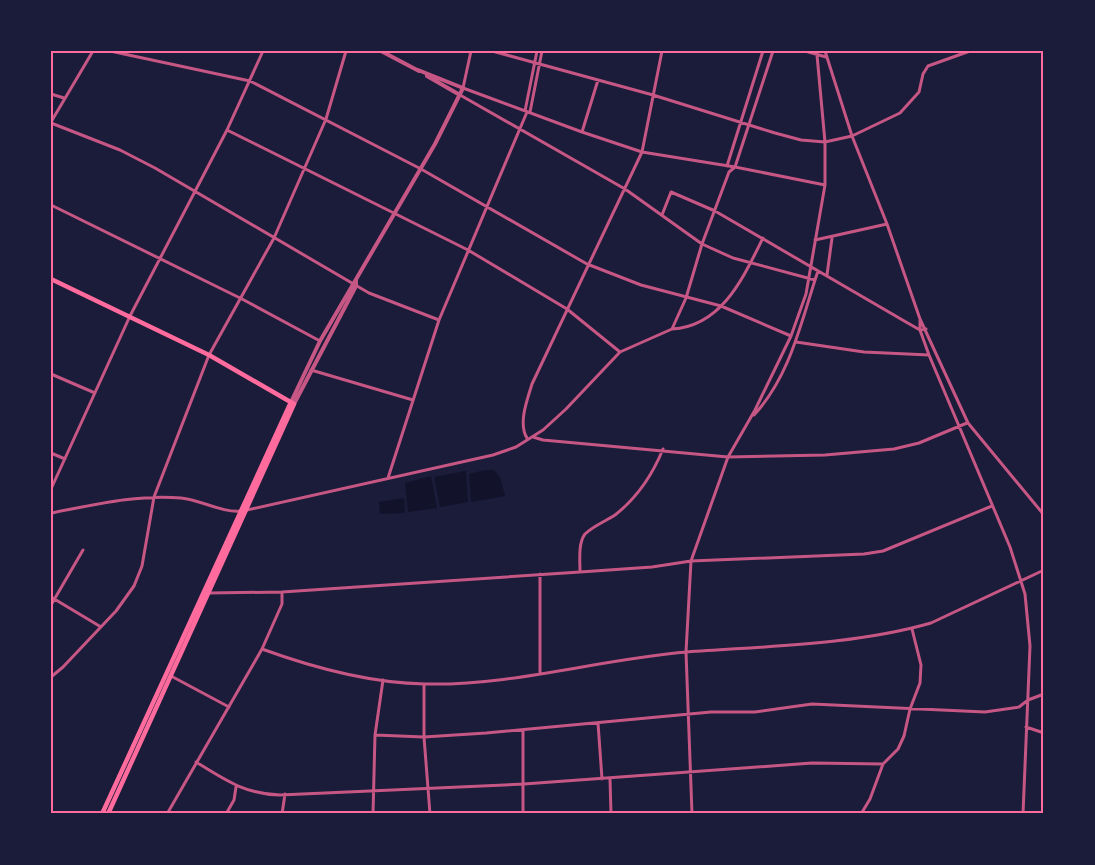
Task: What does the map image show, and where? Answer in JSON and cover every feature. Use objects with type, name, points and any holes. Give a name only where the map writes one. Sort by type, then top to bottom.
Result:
[{"type":"main road","points":[[51,279],[209,355],[292,403],[247,504],[241,511],[207,592]]},
{"type":"main road","points":[[102,814],[117,788],[247,510],[247,504]]},
{"type":"main road","points":[[108,814],[117,788]]},
{"type":"street","points":[[93,51],[51,123],[120,150],[355,283],[369,293],[439,320]]},
{"type":"street","points":[[110,51],[250,81],[326,118],[421,169],[587,264],[642,285],[721,306],[791,336]]},
{"type":"street","points":[[51,489],[130,316],[227,130],[263,51]]},
{"type":"street","points":[[51,676],[101,627],[134,586],[142,566],[154,497],[209,355],[242,299],[274,238],[306,168],[326,118],[346,51]]},
{"type":"street","points":[[381,51],[418,70],[625,189],[702,244],[750,264],[816,280]]},
{"type":"street","points":[[292,403],[322,342],[421,169],[460,95],[471,51]]},
{"type":"street","points":[[492,51],[653,96],[749,126],[801,140],[825,142],[852,136],[893,118],[908,106],[919,92],[923,74],[928,66],[970,51]]},
{"type":"street","points":[[527,112],[537,51]]},
{"type":"street","points":[[388,478],[439,320],[486,206],[521,129],[541,64],[542,51]]},
{"type":"street","points":[[527,438],[523,431],[527,401],[532,384],[587,264],[642,152],[662,51]]},
{"type":"street","points":[[729,172],[727,166],[763,51]]},
{"type":"street","points":[[672,329],[686,298],[702,244],[729,172],[735,167],[773,51]]},
{"type":"street","points":[[805,51],[827,57]]},
{"type":"street","points":[[825,51],[852,136],[887,224],[920,319],[955,395],[968,422],[1044,516]]},
{"type":"street","points":[[692,814],[688,772],[686,652],[690,561],[728,457],[750,419],[791,336],[812,268],[825,185],[825,142],[817,55]]},
{"type":"street","points":[[418,70],[527,112],[642,152],[735,167],[825,185]]},
{"type":"street","points":[[582,132],[598,80]]},
{"type":"street","points":[[51,94],[64,98]]},
{"type":"street","points":[[227,130],[468,250],[567,309],[620,352]]},
{"type":"street","points":[[662,215],[670,192],[715,210],[920,330],[926,329]]},
{"type":"street","points":[[51,205],[242,299],[322,342]]},
{"type":"street","points":[[815,240],[832,238],[887,224]]},
{"type":"street","points":[[532,437],[566,409],[620,352],[672,329],[705,320],[721,306],[738,286],[763,238]]},
{"type":"street","points":[[827,275],[832,238]]},
{"type":"street","points":[[750,419],[769,397],[796,342],[818,272]]},
{"type":"street","points":[[920,319],[920,330],[929,355],[1022,579],[1030,646],[1023,814]]},
{"type":"street","points":[[796,342],[864,352],[929,355]]},
{"type":"street","points":[[309,369],[413,400]]},
{"type":"street","points":[[51,374],[96,393]]},
{"type":"street","points":[[946,396],[955,395]]},
{"type":"street","points":[[247,510],[493,455],[516,447],[527,438],[532,437],[543,440],[728,457],[867,453],[919,443],[968,422]]},
{"type":"street","points":[[580,572],[580,549],[584,536],[622,509],[641,490],[654,472],[663,450]]},
{"type":"street","points":[[51,453],[65,459]]},
{"type":"street","points":[[51,513],[154,497],[181,498],[206,503],[234,512],[241,511]]},
{"type":"street","points":[[207,592],[282,592],[652,567],[690,561],[883,551],[992,506]]},
{"type":"street","points":[[51,605],[56,600],[83,550]]},
{"type":"street","points":[[262,649],[323,669],[383,680],[424,684],[469,682],[540,674],[686,652],[819,642],[912,629],[932,623],[1044,570]]},
{"type":"street","points":[[540,574],[540,674]]},
{"type":"street","points":[[167,814],[262,649],[282,604],[282,592]]},
{"type":"street","points":[[51,597],[101,627]]},
{"type":"street","points":[[861,814],[870,799],[884,764],[898,748],[904,736],[910,709],[920,684],[921,665],[912,629]]},
{"type":"street","points":[[169,675],[229,707]]},
{"type":"street","points":[[372,814],[374,735],[383,680]]},
{"type":"street","points":[[424,684],[424,737],[430,814]]},
{"type":"street","points":[[374,735],[424,737],[523,730],[687,715],[755,712],[812,704],[985,712],[1019,707],[1028,700],[1044,694]]},
{"type":"street","points":[[598,723],[602,779]]},
{"type":"street","points":[[1026,727],[1044,733]]},
{"type":"street","points":[[523,730],[523,814]]},
{"type":"street","points":[[196,762],[236,787],[269,794],[524,784],[812,763],[884,764]]},
{"type":"street","points":[[610,779],[612,814]]},
{"type":"street","points":[[226,814],[234,800],[236,787]]},
{"type":"street","points":[[282,814],[285,794]]},
{"type":"shaded area","points":[[494,470],[500,477],[505,496],[471,502],[469,474]]},
{"type":"shaded area","points":[[466,471],[468,502],[440,507],[434,477]]},
{"type":"shaded area","points":[[431,476],[437,508],[408,512],[405,483]]},
{"type":"shaded area","points":[[404,498],[405,513],[380,514],[379,502]]}]
